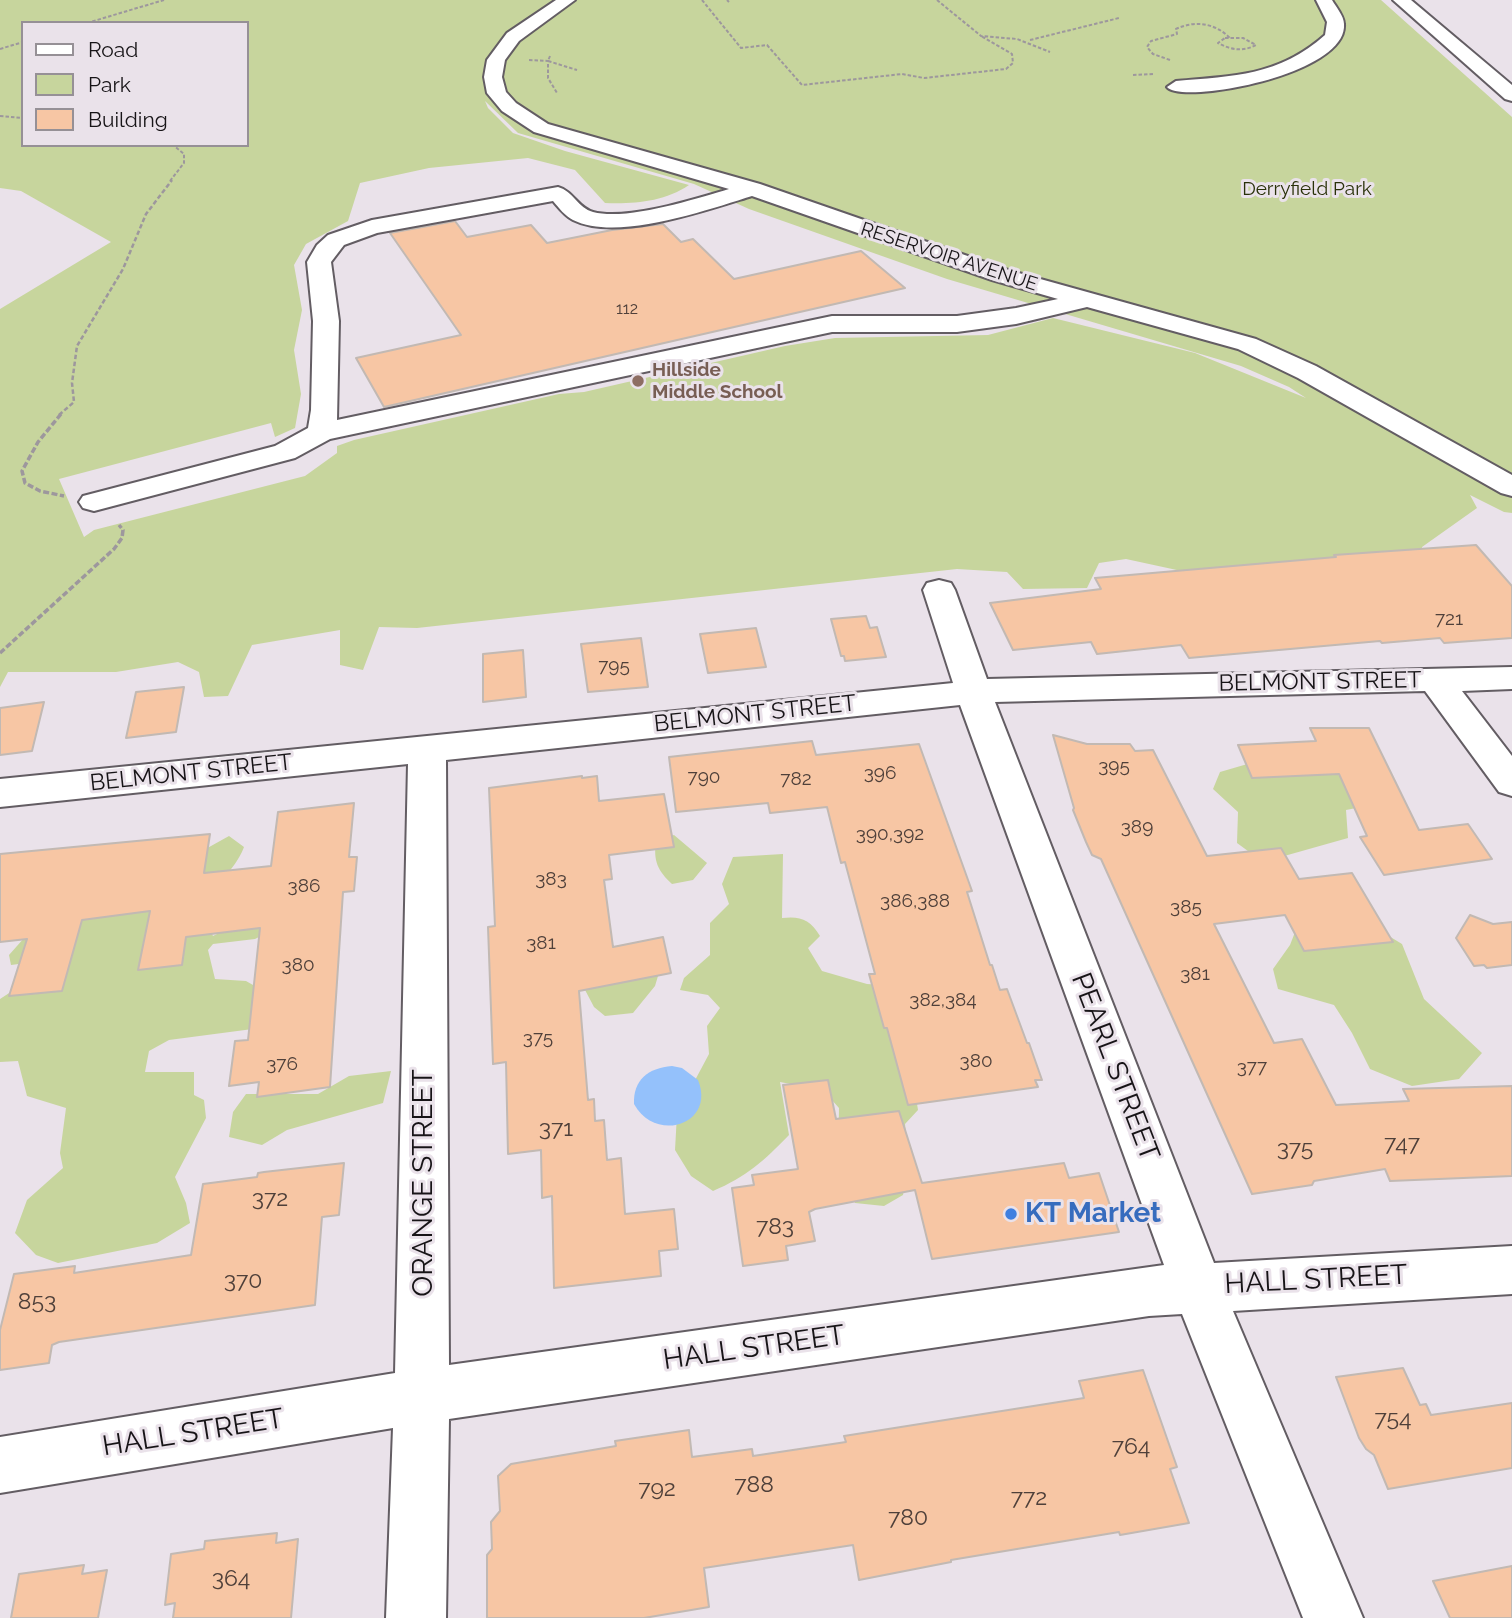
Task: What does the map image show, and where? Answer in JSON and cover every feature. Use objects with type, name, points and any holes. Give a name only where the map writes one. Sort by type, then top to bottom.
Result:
[{"type":"street","name":"RESERVOIR AVENUE","points":[[567,0],[513,37],[496,60],[493,77],[497,93],[509,107],[541,128],[752,190],[937,255],[1084,300],[1214,333],[1278,357],[1512,487]]},
{"type":"street","points":[[1176,87],[1263,77],[1290,70],[1310,59],[1334,37],[1336,22],[1324,0]]},
{"type":"street","points":[[1401,0],[1512,96]]},
{"type":"street","points":[[321,432],[325,410],[327,321],[318,262],[325,250],[336,240],[372,227],[558,194],[580,216],[594,220],[692,206],[752,190]]},
{"type":"street","points":[[94,502],[285,453],[321,432],[832,324],[966,323],[1016,316],[1084,300]]},
{"type":"street","name":"PEARL STREET","points":[[939,590],[1197,1286],[1333,1618]]},
{"type":"street","name":"BELMONT STREET","points":[[0,793],[975,691],[1512,678]]},
{"type":"street","points":[[1435,680],[1512,783]]},
{"type":"street","name":"ORANGE STREET","points":[[416,1618],[428,748]]},
{"type":"street","name":"HALL STREET","points":[[0,1465],[421,1396],[1197,1286],[1512,1270]]},
{"type":"path","points":[[94,21],[164,0]]},
{"type":"path","points":[[702,0],[741,48],[767,45],[802,85],[902,74],[924,78],[1006,69],[1013,63],[1012,54],[1000,45],[989,43],[937,0]]},
{"type":"path","points":[[1029,41],[1119,18]]},
{"type":"path","points":[[1177,61],[1153,54],[1147,47],[1151,41],[1172,37],[1177,34],[1176,29],[1186,25],[1216,26],[1230,37],[1248,40],[1256,45],[1247,49],[1221,45],[1219,41],[1230,37]]},
{"type":"path","points":[[981,37],[1003,36],[1029,41],[1050,52]]},
{"type":"path","points":[[0,49],[21,43]]},
{"type":"path","points":[[1225,51],[1230,48]]},
{"type":"path","points":[[550,56],[547,82],[557,93]]},
{"type":"path","points":[[548,61],[577,70]]},
{"type":"path","points":[[0,116],[21,118]]},
{"type":"path","points":[[0,653],[122,538],[123,530],[94,502],[40,491],[25,483],[22,471],[34,445],[74,402],[72,383],[77,346],[123,269],[146,214],[184,163],[184,154],[175,147]]},
{"type":"green space","name":"Derryfield Park","points":[[0,0],[1381,0],[1512,117],[1512,513],[1504,512],[1470,495],[1477,508],[1422,547],[1421,572],[1246,585],[1126,559],[1099,563],[1087,588],[1023,589],[1007,572],[957,569],[417,628],[379,627],[363,670],[340,665],[340,630],[252,645],[228,696],[204,697],[199,672],[178,662],[116,672],[8,672],[0,687],[0,309],[111,242],[21,191],[0,188]],"holes":[[[485,101],[518,133],[694,184],[749,209],[947,279],[1241,366],[1289,387],[1306,398],[1195,353],[1053,318],[988,335],[835,338],[785,346],[584,392],[559,394],[354,440],[337,446],[337,453],[305,476],[94,530],[84,537],[59,479],[271,423],[275,437],[295,428],[301,394],[294,350],[302,310],[294,265],[306,244],[348,221],[360,183],[429,168],[528,158],[575,170],[605,203],[649,201],[689,185],[565,151],[513,133],[488,108]]]},
{"type":"green space","points":[[1268,758],[1371,783],[1387,802],[1346,810],[1348,838],[1263,862],[1237,843],[1238,812],[1213,789],[1220,772]]},
{"type":"green space","points":[[674,835],[707,863],[693,880],[672,884],[658,865],[655,848],[656,841]]},
{"type":"green space","points":[[229,836],[244,847],[210,899],[207,909],[208,922],[213,936],[241,922],[299,917],[255,939],[213,944],[208,950],[215,979],[246,981],[274,997],[283,1025],[169,1040],[149,1051],[145,1072],[194,1072],[194,1095],[204,1100],[206,1118],[175,1177],[186,1203],[190,1223],[157,1243],[58,1263],[36,1255],[15,1233],[27,1200],[63,1168],[60,1153],[66,1108],[27,1096],[18,1061],[0,1062],[0,999],[23,984],[26,963],[11,965],[9,955],[41,919],[202,851]]},
{"type":"green space","points":[[783,854],[782,918],[804,920],[816,930],[820,936],[808,948],[822,971],[867,984],[898,986],[918,1110],[905,1124],[909,1163],[903,1195],[884,1206],[855,1203],[838,1163],[839,1108],[823,1090],[780,1082],[789,1135],[754,1168],[713,1191],[691,1176],[675,1150],[677,1114],[709,1054],[707,1026],[720,1008],[708,995],[680,990],[684,978],[710,955],[710,923],[729,904],[722,884],[733,857]]},
{"type":"green space","points":[[1369,924],[1402,944],[1424,999],[1482,1053],[1459,1079],[1412,1086],[1370,1069],[1334,1005],[1278,989],[1273,969],[1290,945],[1297,927]]},
{"type":"green space","points":[[661,966],[655,986],[633,1013],[605,1016],[594,1007],[584,988]]},
{"type":"green space","points":[[391,1071],[383,1103],[287,1130],[262,1145],[229,1137],[233,1112],[246,1094],[318,1094],[349,1076]]},
{"type":"water","points":[[672,1066],[682,1068],[698,1080],[701,1095],[699,1108],[691,1117],[681,1124],[669,1126],[644,1116],[634,1104],[634,1096],[639,1082],[649,1073]]},
{"type":"building","points":[[455,221],[467,237],[531,225],[547,243],[612,230],[663,224],[681,242],[693,239],[734,279],[861,251],[905,288],[384,407],[356,358],[461,335],[390,233]]},
{"type":"building","points":[[1476,545],[1512,586],[1512,638],[1444,643],[1440,638],[1380,641],[1189,658],[1181,645],[1097,654],[1091,642],[1013,650],[990,603],[1101,589],[1095,578],[1336,557],[1334,555]]},
{"type":"building","points":[[866,616],[870,628],[877,627],[886,657],[845,661],[844,656],[841,656],[831,619]]},
{"type":"building","points":[[756,628],[766,667],[708,673],[700,634]]},
{"type":"building","points":[[641,638],[648,687],[588,692],[581,644]]},
{"type":"building","points":[[523,650],[526,697],[483,702],[483,654]]},
{"type":"building","points":[[184,687],[176,732],[126,738],[136,692]]},
{"type":"building","points":[[44,702],[32,751],[0,755],[0,708]]},
{"type":"building","points":[[1310,728],[1369,728],[1419,830],[1468,824],[1492,859],[1384,875],[1360,837],[1367,836],[1339,774],[1252,778],[1238,745],[1316,741]]},
{"type":"building","points":[[1053,735],[1087,744],[1130,744],[1135,751],[1153,750],[1207,856],[1281,848],[1299,879],[1352,873],[1393,942],[1304,951],[1285,915],[1214,924],[1274,1043],[1302,1039],[1336,1105],[1409,1101],[1403,1089],[1512,1086],[1512,1176],[1390,1181],[1385,1169],[1314,1181],[1312,1185],[1252,1194],[1101,859],[1092,855],[1086,842],[1073,810]]},
{"type":"building","points":[[812,741],[816,755],[919,744],[972,891],[967,892],[990,965],[1000,990],[1007,989],[1042,1080],[1035,1080],[1038,1087],[908,1105],[869,974],[875,974],[845,862],[841,863],[827,807],[770,813],[768,803],[676,812],[669,757]]},
{"type":"building","points":[[597,776],[599,801],[664,794],[674,847],[609,855],[612,879],[604,880],[613,947],[663,937],[671,973],[579,991],[588,1100],[594,1099],[595,1121],[604,1120],[607,1160],[621,1158],[625,1214],[674,1209],[678,1249],[659,1251],[661,1276],[554,1288],[552,1196],[542,1198],[541,1150],[508,1154],[506,1062],[493,1064],[488,927],[495,926],[489,788]]},
{"type":"building","points":[[354,803],[349,857],[357,857],[354,891],[343,892],[330,1087],[257,1097],[259,1082],[229,1086],[235,1041],[248,1040],[260,928],[186,937],[182,965],[138,970],[150,911],[82,920],[62,991],[9,996],[27,939],[0,942],[0,854],[210,834],[204,873],[271,866],[278,812]]},
{"type":"building","points":[[1470,915],[1493,924],[1512,922],[1512,965],[1487,968],[1484,965],[1474,966],[1456,938]]},
{"type":"building","points":[[828,1080],[836,1119],[899,1111],[922,1183],[1064,1163],[1069,1178],[1099,1173],[1119,1232],[932,1259],[915,1190],[815,1209],[809,1212],[815,1241],[786,1246],[788,1260],[743,1266],[732,1188],[754,1185],[752,1175],[798,1169],[783,1085]]},
{"type":"building","points":[[344,1163],[339,1215],[322,1217],[315,1305],[59,1342],[52,1345],[49,1363],[0,1370],[0,1330],[14,1274],[75,1266],[74,1273],[191,1255],[203,1184],[257,1177],[258,1173],[264,1172]]},
{"type":"building","points":[[1403,1368],[1420,1405],[1426,1404],[1431,1415],[1512,1403],[1512,1468],[1388,1489],[1374,1455],[1359,1438],[1336,1377]]},
{"type":"building","points":[[1143,1370],[1177,1467],[1170,1469],[1189,1523],[951,1560],[859,1580],[853,1545],[704,1568],[709,1607],[644,1618],[487,1618],[487,1555],[492,1549],[491,1522],[500,1511],[498,1476],[511,1464],[616,1446],[615,1441],[689,1430],[692,1457],[752,1449],[753,1456],[846,1442],[844,1436],[1084,1398],[1079,1381]]},
{"type":"building","points":[[277,1533],[276,1543],[298,1539],[291,1618],[173,1618],[175,1603],[165,1605],[171,1554],[204,1549],[205,1541]]},
{"type":"building","points":[[84,1565],[82,1574],[107,1570],[98,1618],[11,1618],[19,1574]]},
{"type":"building","points":[[1512,1566],[1512,1618],[1450,1618],[1433,1581]]},
{"type":"place","name":"Hillside Middle School","points":[[638,381]]},
{"type":"place","name":"KT Market","points":[[1011,1214]]}]
